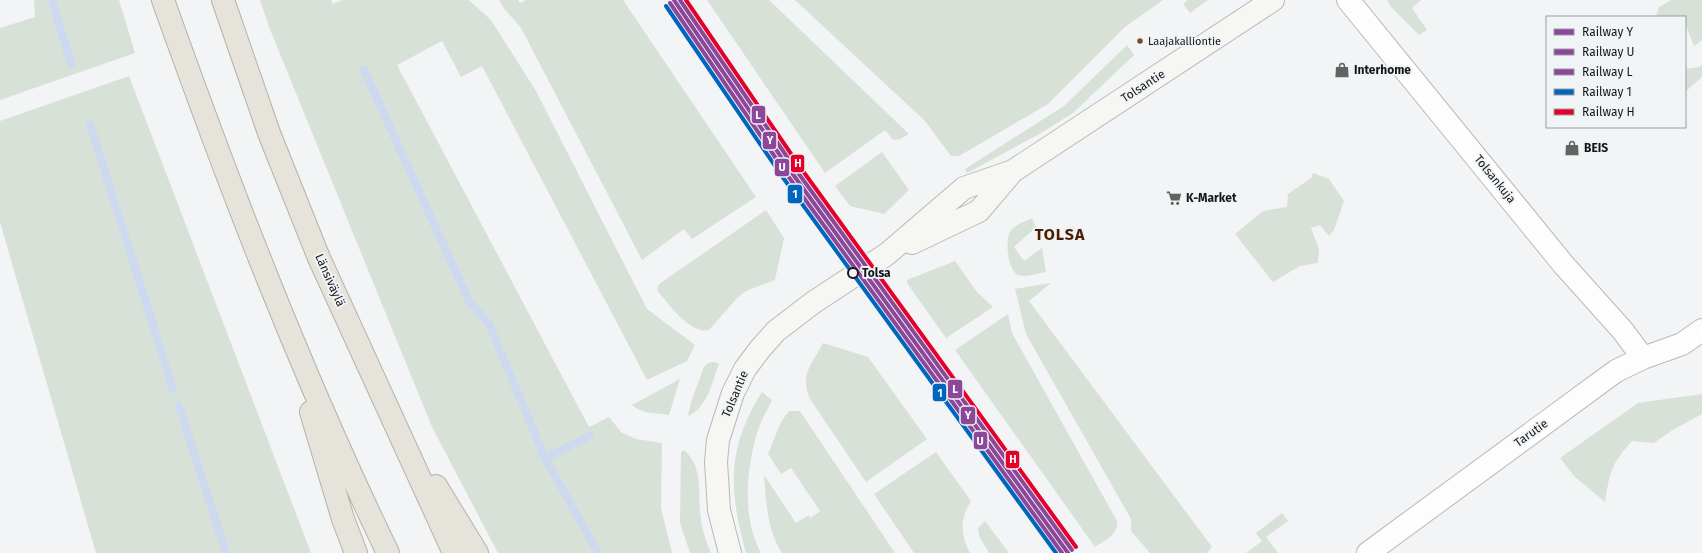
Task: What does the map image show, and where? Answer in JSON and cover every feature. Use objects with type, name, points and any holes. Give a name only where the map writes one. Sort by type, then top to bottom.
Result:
[{"type":"highway","points":[[163,0],[217,151],[284,322],[388,553]]},
{"type":"highway","name":"Länsiväylä","points":[[223,0],[269,133],[308,228],[383,400],[454,553]]},
{"type":"highway","points":[[284,322],[343,519],[356,553]]},
{"type":"highway","points":[[383,400],[477,553]]},
{"type":"street","name":"Tolsantie","points":[[730,553],[719,510],[716,462],[718,440],[733,393],[746,369],[760,349],[776,331],[814,302],[888,254],[964,188],[1013,171],[1273,0]]},
{"type":"street","name":"Tolsankuja","points":[[1348,0],[1563,264],[1623,331],[1643,358]]},
{"type":"street","name":"Tarutie","points":[[1368,553],[1616,371],[1643,358],[1682,344],[1702,330]]},
{"type":"shaded area","points":[[34,0],[119,0],[135,53],[0,100],[0,28],[35,17]]},
{"type":"shaded area","points":[[260,0],[331,0],[333,4],[342,0],[469,0],[491,20],[536,91],[647,309],[695,345],[687,361],[647,380],[482,66],[461,77],[442,41],[397,65],[589,427],[609,417],[621,432],[636,439],[662,443],[661,508],[672,553],[498,553],[432,427],[269,27]]},
{"type":"shaded area","points":[[499,0],[518,0],[520,3],[526,0],[623,0],[756,197],[692,239],[684,229],[642,260],[521,28],[502,6]]},
{"type":"shaded area","points":[[707,0],[769,0],[909,134],[900,139],[893,140],[885,130],[825,173]]},
{"type":"shaded area","points":[[795,0],[1163,0],[1125,27],[1048,104],[959,156],[951,156],[925,121]]},
{"type":"shaded area","points":[[1188,0],[1208,0],[1190,13],[1183,4]]},
{"type":"shaded area","points":[[1387,0],[1421,0],[1412,8],[1427,30],[1419,35],[1391,7]]},
{"type":"shaded area","points":[[1671,0],[1702,0],[1702,40],[1694,46],[1686,24],[1686,16],[1656,16],[1659,7]]},
{"type":"shaded area","points":[[1127,45],[1134,55],[1073,113],[1041,133],[967,173],[965,169],[1064,106]]},
{"type":"shaded area","points":[[1702,64],[1702,77],[1686,91],[1686,69],[1700,67]]},
{"type":"shaded area","points":[[129,76],[311,553],[96,553],[0,222],[0,121]]},
{"type":"shaded area","points":[[882,152],[909,190],[884,214],[850,206],[835,186]]},
{"type":"shaded area","points":[[1313,173],[1329,179],[1344,201],[1334,230],[1329,236],[1320,225],[1311,228],[1319,249],[1318,263],[1300,266],[1273,282],[1235,234],[1263,211],[1287,207],[1288,194],[1311,178]]},
{"type":"shaded area","points":[[766,210],[784,238],[775,280],[746,291],[737,298],[709,330],[694,328],[673,309],[657,290],[659,284]]},
{"type":"shaded area","points":[[1032,218],[1036,227],[1014,247],[1024,261],[1042,248],[1046,272],[1021,276],[1014,272],[1011,267],[1007,246],[1008,239],[1014,227]]},
{"type":"shaded area","points":[[955,261],[977,292],[993,307],[946,338],[907,283],[907,280]]},
{"type":"shaded area","points":[[1051,283],[1029,301],[1212,547],[1207,553],[1150,553],[1131,531],[1131,519],[1026,334],[1015,289]]},
{"type":"shaded area","points":[[1008,314],[1012,333],[1117,521],[1114,534],[1095,547],[955,350]]},
{"type":"shaded area","points":[[823,343],[868,357],[927,439],[866,482],[810,399],[807,390],[806,376],[808,370]]},
{"type":"shaded area","points":[[714,362],[719,364],[705,400],[695,412],[688,416],[691,402],[704,367],[708,363]]},
{"type":"shaded area","points":[[680,379],[669,415],[644,412],[632,405]]},
{"type":"shaded area","points":[[762,392],[772,400],[757,433],[748,478],[748,510],[755,539],[761,553],[746,553],[736,510],[734,471],[742,432],[750,413]]},
{"type":"shaded area","points":[[1702,394],[1702,414],[1671,431],[1654,443],[1632,441],[1612,469],[1605,502],[1575,477],[1560,458],[1638,403]]},
{"type":"shaded area","points":[[789,411],[800,411],[895,553],[782,553],[770,525],[764,475],[796,523],[809,515],[810,518],[820,511],[791,468],[781,474],[768,454],[781,422]]},
{"type":"shaded area","points":[[684,450],[691,457],[698,474],[702,524],[711,553],[690,553],[680,523],[681,452]]},
{"type":"shaded area","points":[[936,452],[971,501],[967,507],[963,520],[964,540],[970,553],[914,553],[874,494]]},
{"type":"shaded area","points":[[1282,513],[1288,521],[1266,537],[1278,553],[1246,553],[1262,541],[1256,533]]},
{"type":"shaded area","points":[[985,521],[1009,553],[989,553],[979,536],[978,528]]},
{"type":"waterway","points":[[52,0],[71,64]]},
{"type":"waterway","points":[[364,70],[469,301],[489,324],[545,458],[598,553]]},
{"type":"waterway","points":[[90,124],[173,389]]},
{"type":"waterway","points":[[179,406],[226,553]]},
{"type":"waterway","points":[[545,458],[590,436]]},
{"type":"rail line","name":"Y","points":[[674,0],[792,173],[1068,553]]},
{"type":"rail line","name":"L","points":[[680,0],[796,170],[1072,550]]},
{"type":"rail line","name":"H","points":[[686,0],[800,167],[1076,547]]},
{"type":"rail line","name":"U","points":[[670,3],[788,176],[1062,553]]},
{"type":"rail line","name":"1","points":[[666,6],[784,179],[1056,553]]},
{"type":"place","name":"Laajakalliontie","points":[[1140,41]]},
{"type":"place","name":"Interhome","points":[[1342,70]]},
{"type":"place","name":"BEIS","points":[[1572,148]]},
{"type":"place","name":"K-Market","points":[[1174,198]]},
{"type":"place","name":"Tolsa","points":[[853,273]]},
{"type":"district","name":"TOLSA","points":[[1060,234]]}]
